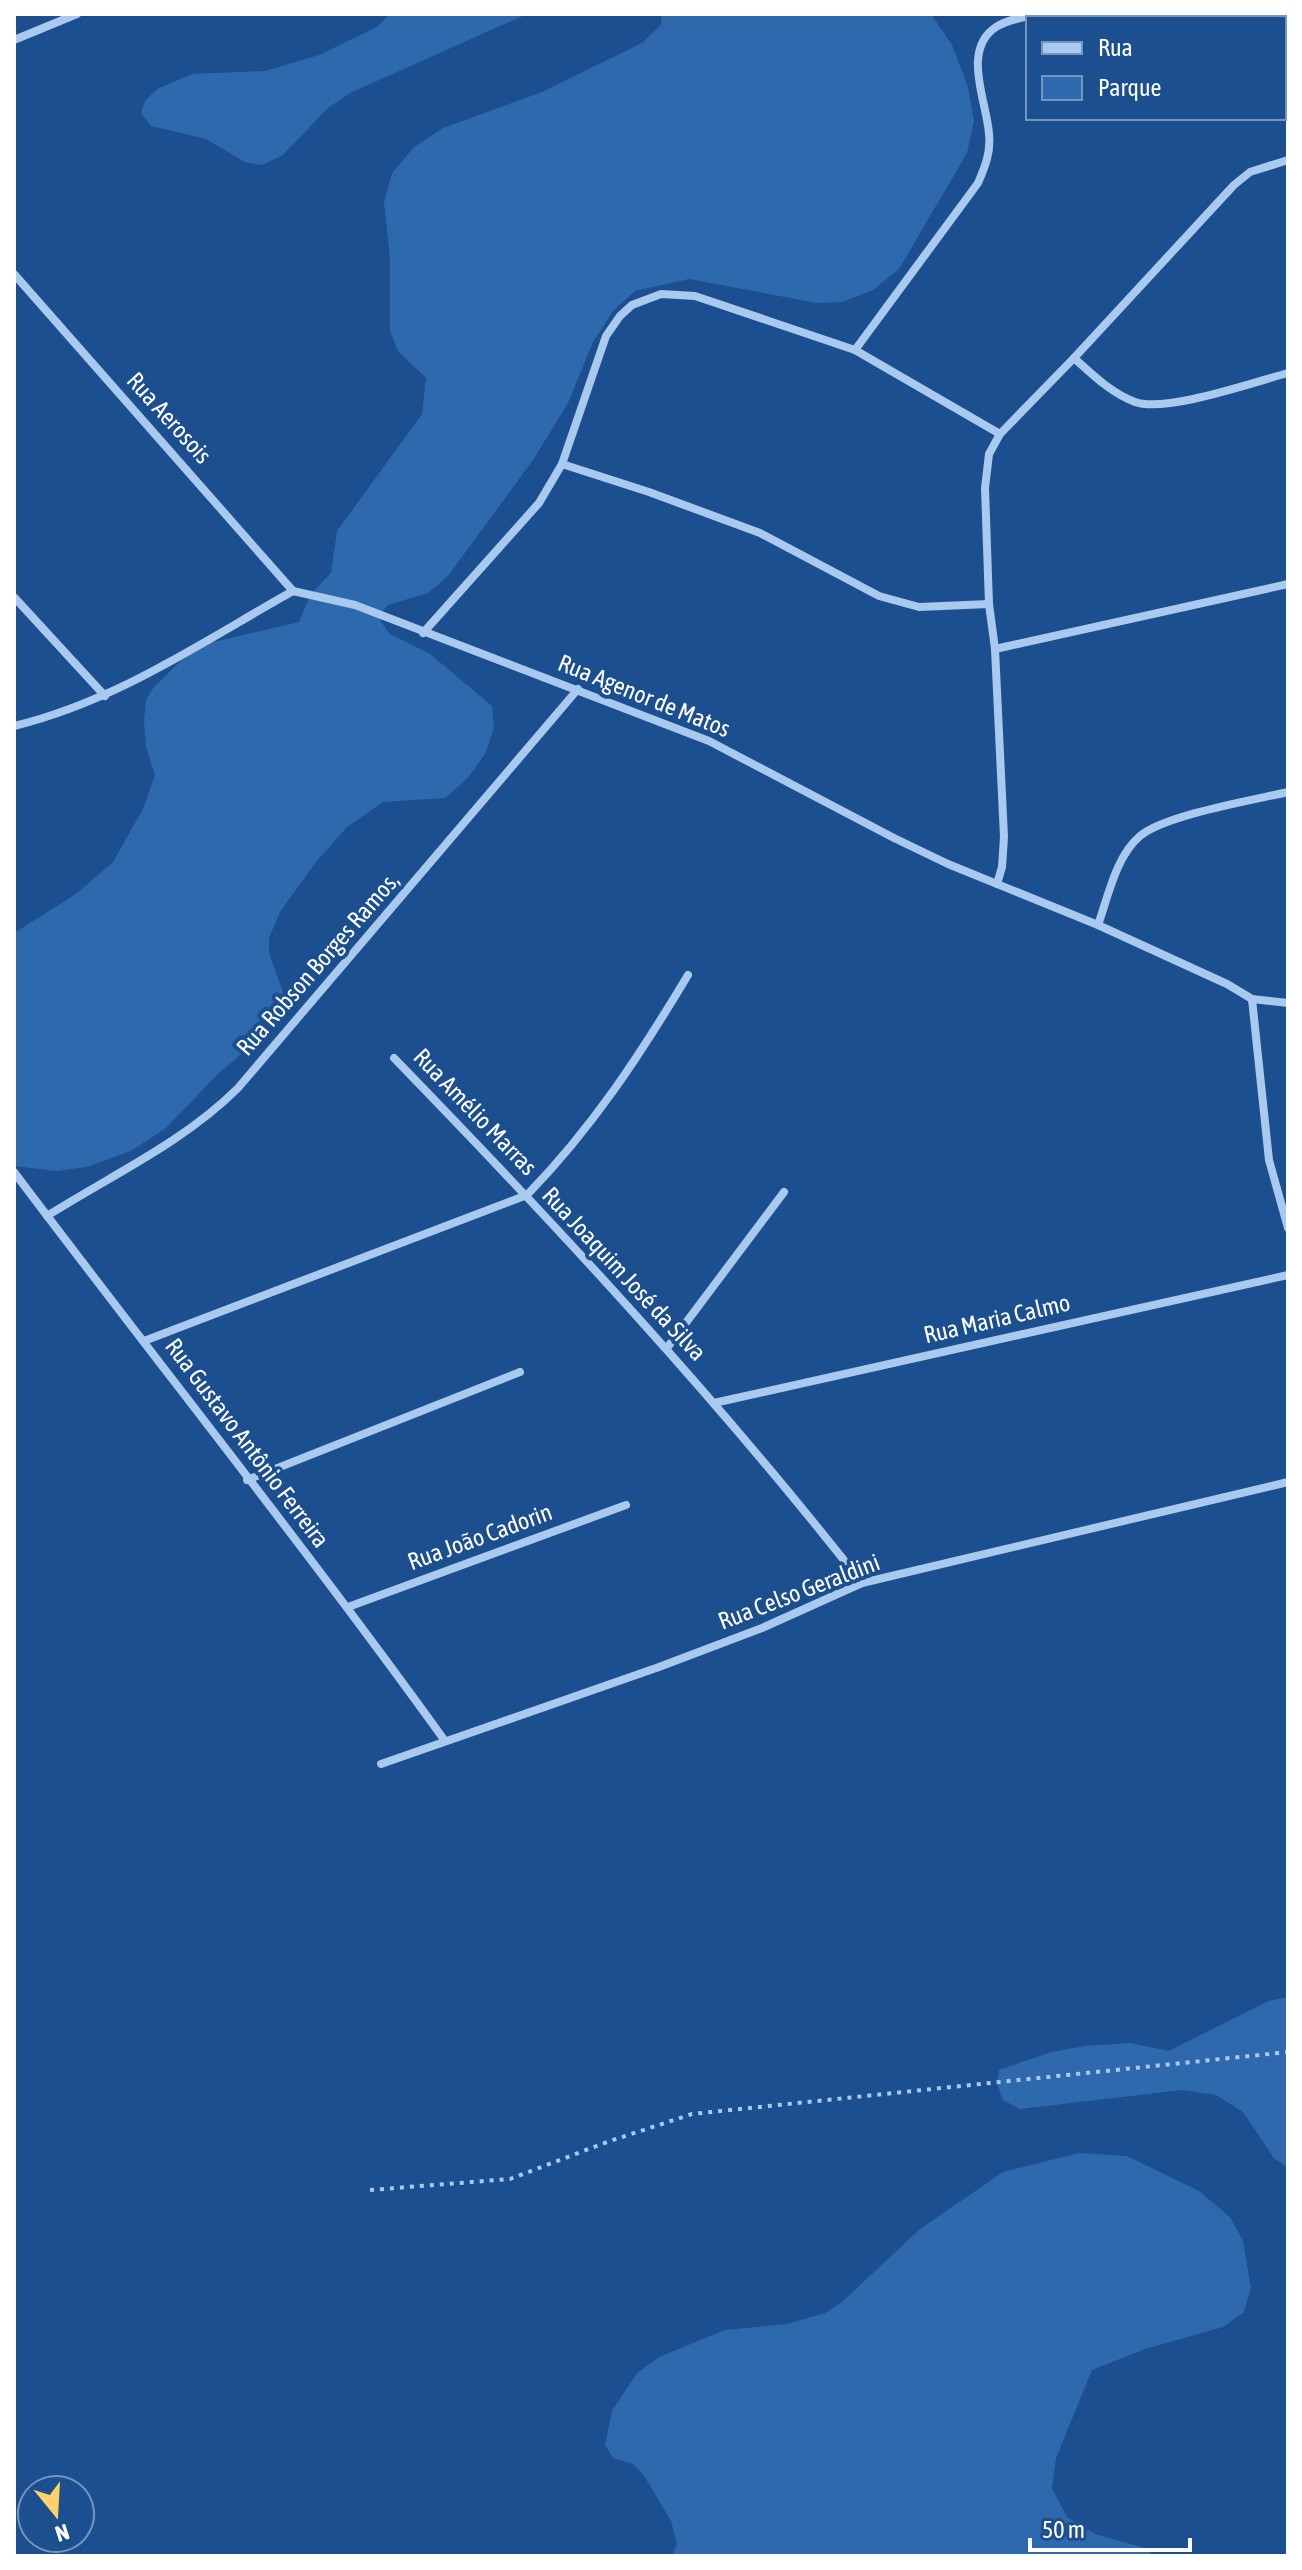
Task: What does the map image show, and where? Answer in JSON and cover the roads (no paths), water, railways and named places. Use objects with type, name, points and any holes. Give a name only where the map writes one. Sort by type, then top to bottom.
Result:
[{"type":"street","points":[[14,40],[77,14]]},
{"type":"street","points":[[855,350],[978,183],[988,159],[990,135],[979,78],[979,52],[996,27],[1026,18]]},
{"type":"street","points":[[997,884],[1002,867],[1004,837],[995,649],[989,604],[985,488],[989,454],[1000,434],[1234,185],[1250,172],[1288,160]]},
{"type":"street","name":"Rua Aerosois","points":[[14,274],[293,591]]},
{"type":"street","points":[[423,633],[539,503],[562,464],[606,336],[620,316],[632,305],[661,294],[695,296],[855,350],[1000,434]]},
{"type":"street","points":[[1074,358],[1110,390],[1138,403],[1174,403],[1288,373]]},
{"type":"street","points":[[562,464],[760,533],[879,596],[919,607],[989,604]]},
{"type":"street","points":[[995,649],[1288,584]]},
{"type":"street","points":[[14,726],[105,696],[141,679],[293,591]]},
{"type":"street","name":"Rua Agenor de Matos","points":[[293,591],[355,605],[709,741],[894,838],[1098,925],[1227,984],[1252,999],[1288,1003]]},
{"type":"street","points":[[14,597],[105,696]]},
{"type":"street","name":"Rua Robson Borges Ramos,","points":[[47,1216],[186,1133],[222,1104],[578,689]]},
{"type":"street","points":[[1098,925],[1124,857],[1140,836],[1169,820],[1288,792]]},
{"type":"street","points":[[527,1195],[603,1109],[644,1049],[688,975]]},
{"type":"street","points":[[1252,999],[1269,1160],[1288,1228]]},
{"type":"street","name":"Rua Amélio Marras","points":[[394,1058],[527,1195]]},
{"type":"street","name":"Rua Gustavo Antônio Ferreira","points":[[14,1172],[247,1480],[348,1607],[445,1741]]},
{"type":"street","points":[[667,1348],[784,1192]]},
{"type":"street","name":"Rua Joaquim José da Silva","points":[[144,1341],[527,1195],[667,1348],[862,1583]]},
{"type":"street","name":"Rua Maria Calmo","points":[[714,1403],[1288,1275]]},
{"type":"street","points":[[247,1480],[520,1372]]},
{"type":"street","name":"Rua Celso Geraldini","points":[[381,1764],[747,1634],[862,1583],[1288,1482]]},
{"type":"street","name":"Rua João Cadorin","points":[[348,1607],[626,1505]]}]
